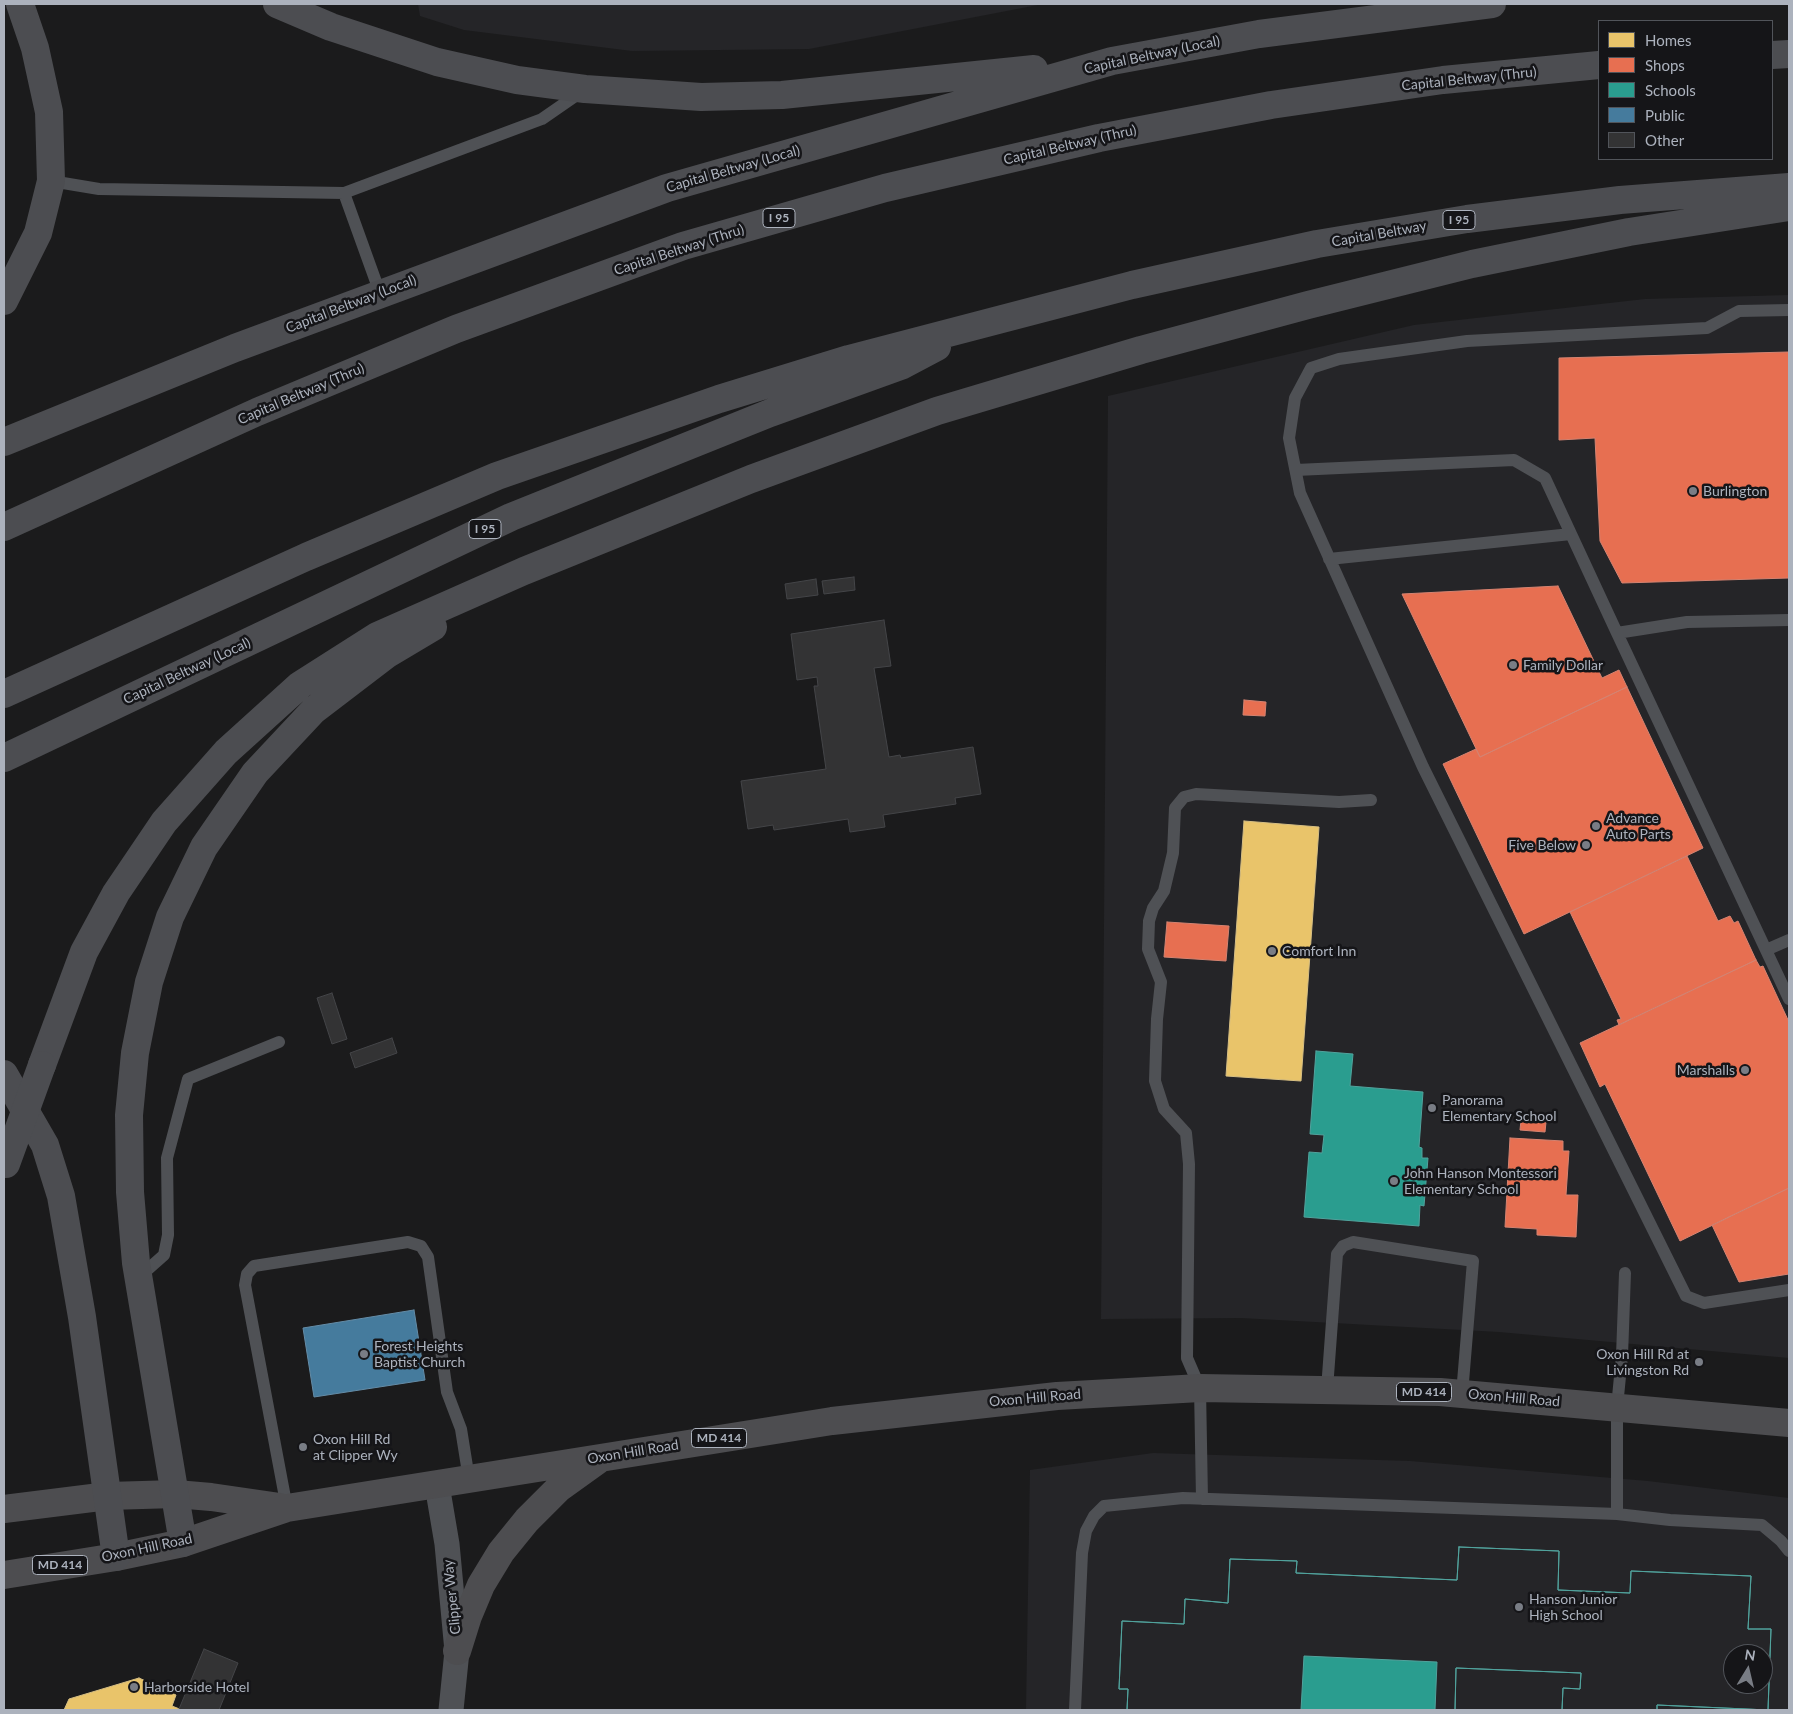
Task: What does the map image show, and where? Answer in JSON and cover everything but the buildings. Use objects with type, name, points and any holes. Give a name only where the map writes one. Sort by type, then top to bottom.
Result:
[{"type":"highway","points":[[4,301],[38,233],[51,181],[48,112],[35,48],[20,4]]},
{"type":"highway","points":[[277,4],[331,27],[437,62],[518,80],[585,89],[701,97],[782,95],[1112,61]]},
{"type":"highway","name":"Capital Beltway (Local)","points":[[4,442],[235,348],[380,292],[667,188],[1112,61],[1258,34],[1492,4]]},
{"type":"highway","points":[[1773,55],[1789,54]]},
{"type":"highway","name":"Capital Beltway (Thru)","points":[[4,527],[257,412],[456,329],[683,246],[885,188],[1099,138],[1271,105],[1405,86],[1598,65]]},
{"type":"highway","name":"Capital Beltway","points":[[976,326],[1132,285],[1335,241],[1467,219],[1620,200],[1789,187]]},
{"type":"highway","points":[[5,1167],[84,952],[116,893],[164,822],[226,752],[300,685],[377,636],[524,571],[751,479],[936,411],[1140,350],[1472,264],[1629,232],[1789,207]]},
{"type":"highway","name":"Capital Beltway (Local)","points":[[4,758],[511,517],[770,413],[903,365],[976,326]]},
{"type":"highway","name":"I 95","points":[[4,694],[306,557],[497,476],[720,399],[850,359],[976,326]]},
{"type":"highway","points":[[183,1542],[138,1278],[130,1192],[129,1115],[135,1053],[149,982],[167,927],[204,847],[255,773],[314,710],[386,655],[524,571]]},
{"type":"highway","points":[[4,1074],[45,1145],[61,1196],[82,1317],[116,1557]]},
{"type":"main road","name":"Oxon Hill Road","points":[[4,1575],[116,1557],[183,1542],[287,1508],[437,1485],[606,1455],[832,1421],[976,1403],[1057,1396],[1200,1388],[1327,1389],[1462,1394],[1789,1422]]},
{"type":"main road","points":[[457,1651],[468,1616],[481,1585],[501,1552],[527,1520],[558,1489],[606,1455]]},
{"type":"main road","name":"Oxon Hill Road","points":[[4,1509],[108,1496],[176,1494],[287,1508]]},
{"type":"street","name":"Clipper Way","points":[[437,1485],[447,1544],[457,1651],[451,1710]]},
{"type":"lane","points":[[51,181],[99,189],[344,193],[542,118],[585,89]]},
{"type":"lane","points":[[344,193],[380,292]]},
{"type":"lane","points":[[1789,310],[1739,312],[1707,328],[1467,342],[1339,359],[1311,368],[1295,398],[1290,438],[1300,493],[1423,767],[1686,1296],[1704,1304],[1789,1290]]},
{"type":"lane","points":[[1296,470],[1514,460],[1545,478],[1789,999]]},
{"type":"lane","points":[[1330,559],[1571,534]]},
{"type":"lane","points":[[1617,633],[1687,622],[1789,620]]},
{"type":"lane","points":[[1202,1499],[1200,1388],[1186,1358],[1190,1164],[1186,1133],[1164,1109],[1155,1081],[1157,1019],[1161,982],[1148,949],[1148,921],[1153,908],[1164,891],[1173,853],[1175,808],[1184,797],[1196,794],[1340,802],[1371,800]]},
{"type":"lane","points":[[1766,950],[1789,940]]},
{"type":"lane","points":[[138,1278],[164,1255],[168,1235],[167,1158],[188,1079],[279,1042]]},
{"type":"lane","points":[[287,1508],[245,1285],[247,1274],[254,1266],[408,1242],[421,1246],[428,1257],[447,1392],[461,1429],[469,1479]]},
{"type":"lane","points":[[1327,1389],[1337,1254],[1343,1246],[1353,1242],[1474,1261],[1462,1394]]},
{"type":"lane","points":[[1617,1514],[1617,1407],[1622,1356],[1625,1272]]},
{"type":"lane","points":[[1075,1710],[1082,1553],[1086,1531],[1094,1516],[1104,1506],[1120,1503],[1202,1499],[1617,1514],[1670,1520],[1762,1525],[1781,1540],[1789,1552]]},
{"type":"shaded area","points":[[418,4],[1043,4],[809,49],[632,51],[464,30],[420,16]]},
{"type":"shaded area","points":[[1789,295],[1789,1358],[1499,1332],[1241,1318],[1101,1319],[1108,396],[1414,325],[1645,299]]},
{"type":"shaded area","points":[[1153,1453],[1410,1461],[1648,1481],[1789,1498],[1789,1710],[1026,1710],[1030,1470]]},
{"type":"place","name":"Burlington","points":[[1693,491]]},
{"type":"place","name":"Family Dollar","points":[[1513,665]]},
{"type":"place","name":"Advance Auto Parts","points":[[1596,826]]},
{"type":"place","name":"Five Below","points":[[1586,845]]},
{"type":"place","name":"Comfort Inn","points":[[1272,951]]},
{"type":"place","name":"Marshalls","points":[[1745,1070]]},
{"type":"place","name":"Panorama Elementary School","points":[[1432,1108]]},
{"type":"place","name":"John Hanson Montessori Elementary School","points":[[1394,1181]]},
{"type":"place","name":"Forest Heights Baptist Church","points":[[364,1354]]},
{"type":"place","name":"Oxon Hill Rd at Livingston Rd","points":[[1699,1362]]},
{"type":"place","name":"Oxon Hill Rd at Clipper Wy","points":[[303,1447]]},
{"type":"place","name":"Hanson Junior High School","points":[[1519,1607]]},
{"type":"place","name":"Harborside Hotel","points":[[134,1687]]}]
